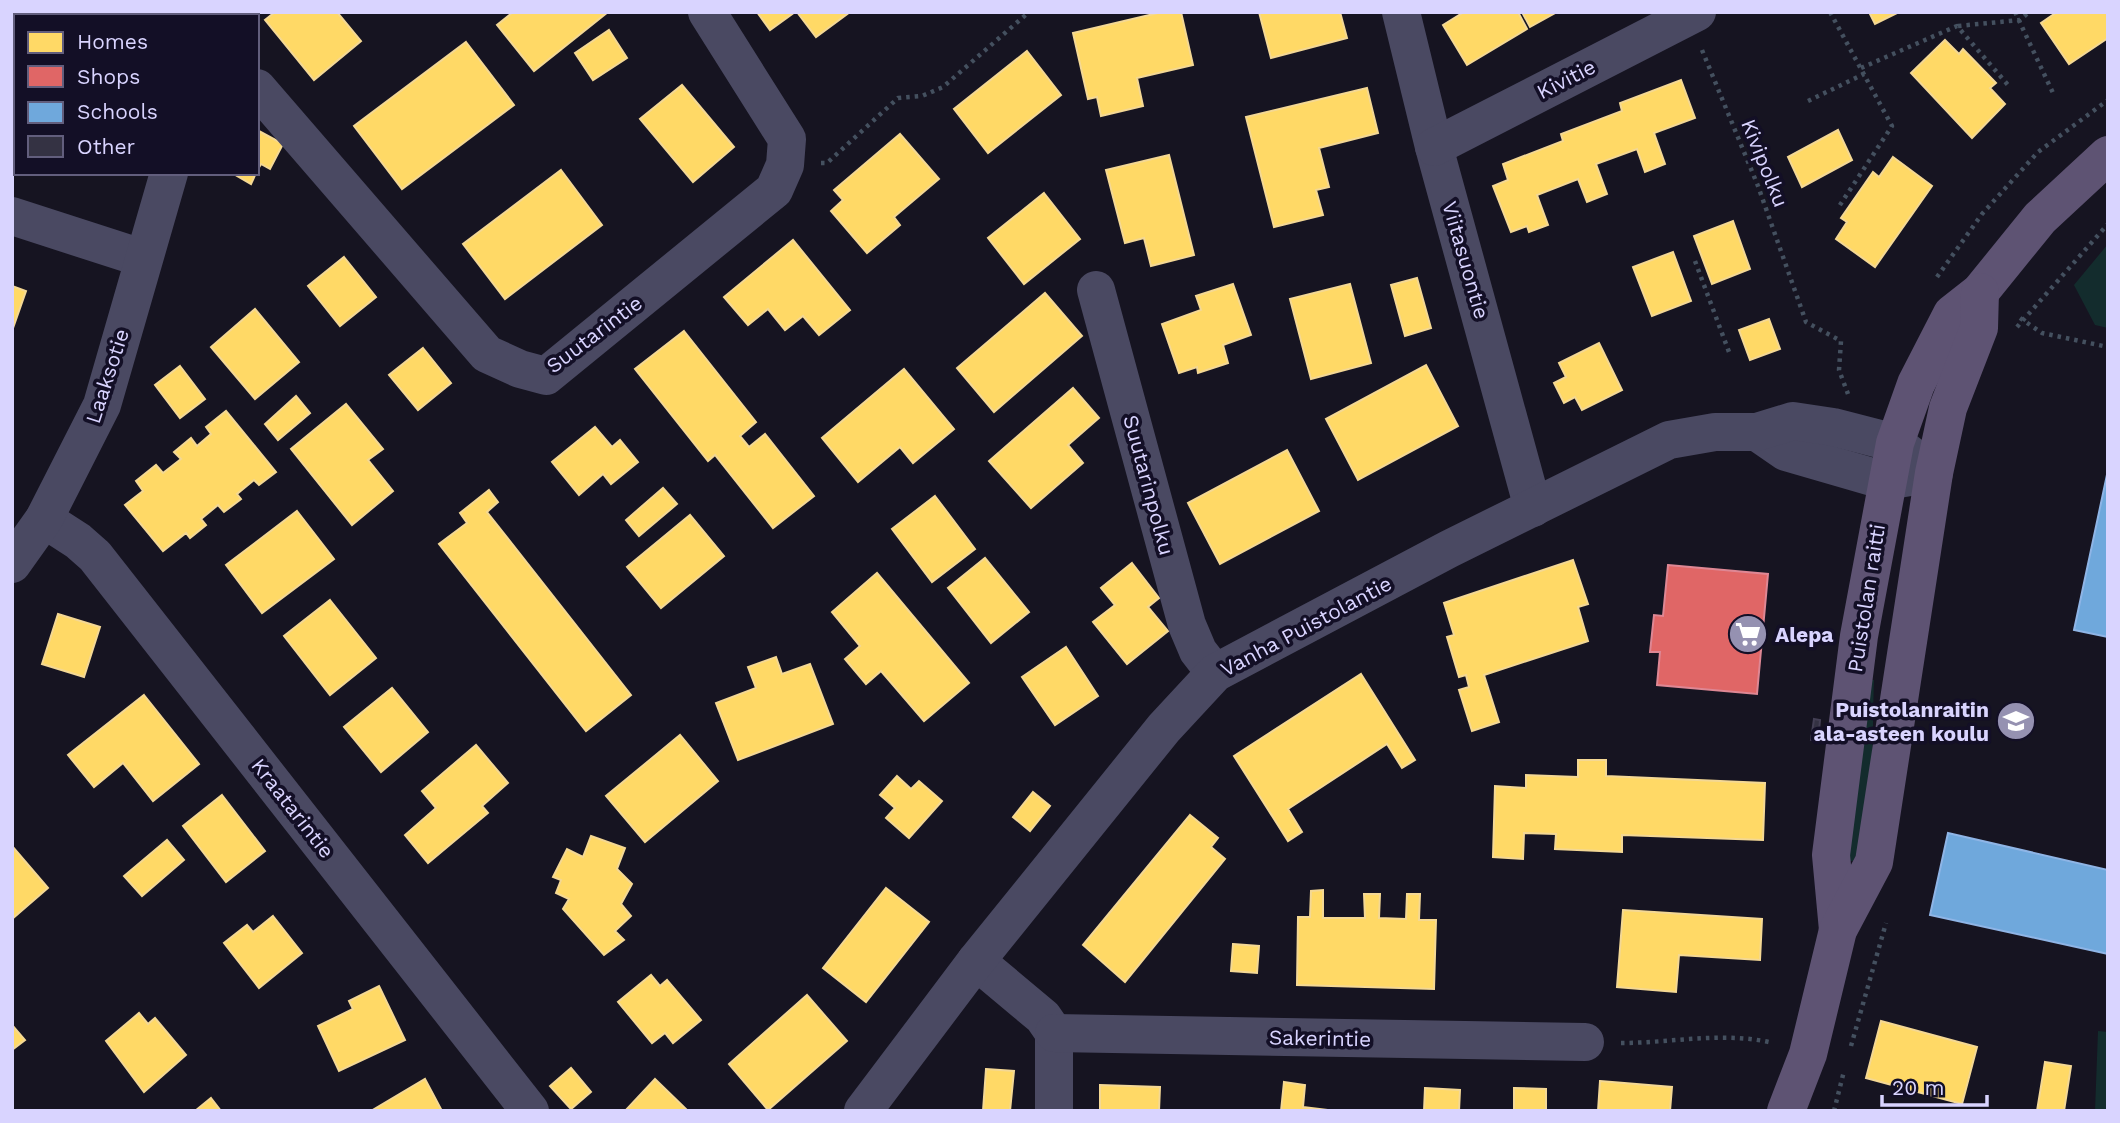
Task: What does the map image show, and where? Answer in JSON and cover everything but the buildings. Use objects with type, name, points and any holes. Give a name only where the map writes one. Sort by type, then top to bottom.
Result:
[{"type":"main road","name":"Puistolan raitti","points":[[1838,930],[1831,855],[1858,636],[1895,443],[1916,384],[1952,314],[1980,292],[2040,218],[2108,155]]},
{"type":"main road","name":"Puistolan raitti","points":[[1786,1111],[1808,1054],[1838,930],[1874,862],[1934,473],[1948,408],[1979,328],[1980,292]]},
{"type":"street","points":[[707,12],[787,139],[785,165]]},
{"type":"street","name":"Viitasuontie","points":[[1401,12],[1434,146],[1533,508]]},
{"type":"street","name":"Kivitie","points":[[1434,146],[1693,15]]},
{"type":"street","name":"Suutarintie","points":[[259,90],[487,354],[520,369],[546,376],[774,190],[785,165]]},
{"type":"street","name":"Laaksotie","points":[[12,564],[44,519],[102,405],[142,258],[168,175]]},
{"type":"street","points":[[12,216],[142,258]]},
{"type":"street","name":"Suutarinpolku","points":[[1096,290],[1187,625],[1198,650],[1215,673]]},
{"type":"street","name":"Vanha Puistolantie","points":[[863,1111],[976,961],[1164,728],[1215,673],[1669,440],[1715,432],[1757,432],[1793,421],[1833,427],[1895,443],[1934,473]]},
{"type":"street","points":[[1757,432],[1786,452],[1886,481],[1934,473]]},
{"type":"street","name":"Kraatarintie","points":[[44,519],[78,541],[95,556],[530,1111]]},
{"type":"street","points":[[976,961],[1043,1017],[1054,1033],[1054,1111]]},
{"type":"street","name":"Sakerintie","points":[[1054,1033],[1586,1042]]},
{"type":"path","points":[[785,165],[827,163],[898,98],[922,96],[943,87],[1029,12]]},
{"type":"path","points":[[1830,12],[1892,126],[1838,208]]},
{"type":"path","points":[[2015,12],[2053,93]]},
{"type":"path","points":[[1860,68],[1957,26],[2020,20],[2029,12]]},
{"type":"path","name":"Kivipolku","points":[[1693,15],[1806,322],[1841,341],[1839,370],[1850,398]]},
{"type":"path","points":[[1957,26],[2008,85]]},
{"type":"path","points":[[1808,101],[1864,74]]},
{"type":"path","points":[[1695,261],[1728,352]]},
{"type":"path","points":[[2022,319],[2042,333],[2108,347]]},
{"type":"path","points":[[1586,1042],[1648,1043],[1721,1038],[1771,1042]]},
{"type":"green space","points":[[2108,244],[2108,328],[2095,325],[2074,285]]},
{"type":"green space","points":[[1866,680],[1874,680],[1869,801],[1860,846],[1853,861],[1849,861]]},
{"type":"green space","points":[[2098,1031],[2108,1032],[2108,1111],[2095,1111]]},
{"type":"place","name":"Alepa","points":[[1748,634]]},
{"type":"place","name":"Puistolanraitin ala-asteen koulu","points":[[2016,721]]}]
